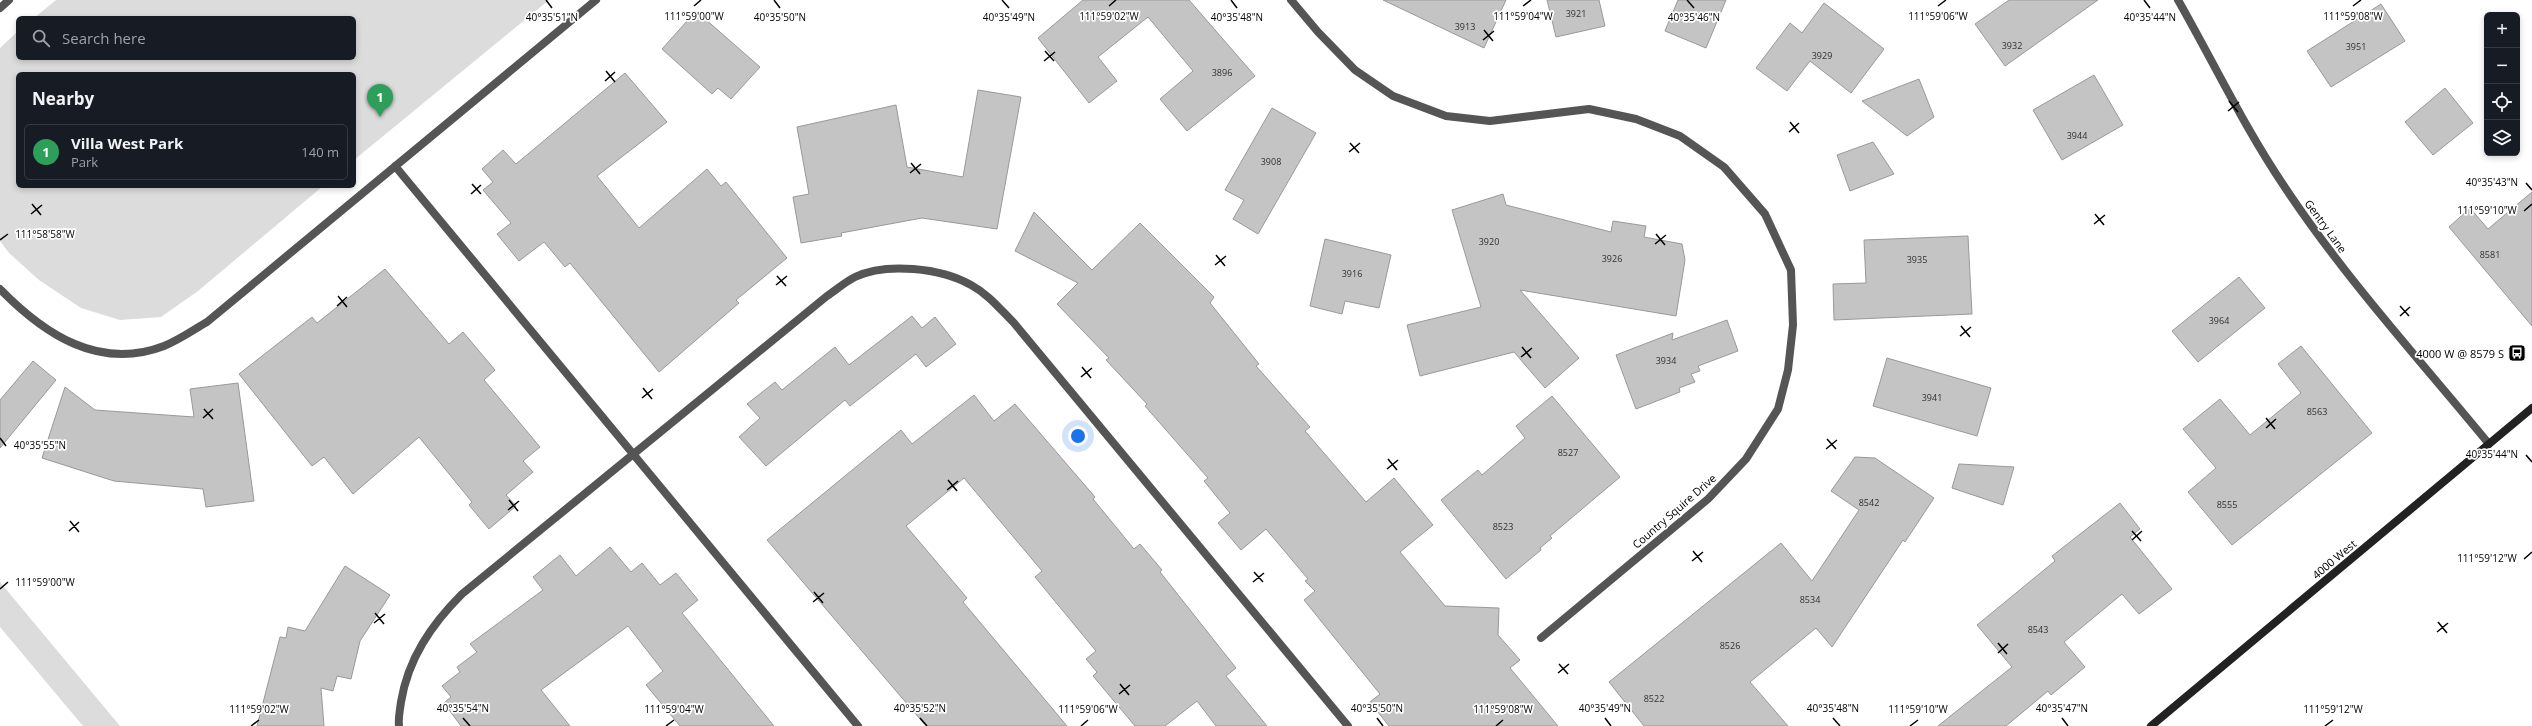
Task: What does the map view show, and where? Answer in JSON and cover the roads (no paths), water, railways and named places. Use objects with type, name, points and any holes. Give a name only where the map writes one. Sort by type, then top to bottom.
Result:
[{"type":"main road","name":"4000 West","points":[[2151,726],[2532,408]]},
{"type":"street","points":[[0,8],[9,0]]},
{"type":"street","points":[[0,289],[48,331],[85,348],[105,353],[125,355],[164,346],[207,322],[596,0]]},
{"type":"street","name":"Country Squire Drive","points":[[1291,0],[1318,32],[1355,70],[1393,96],[1446,116],[1490,120],[1589,109],[1636,119],[1680,136],[1724,167],[1765,214],[1791,270],[1793,325],[1788,370],[1778,409],[1746,459],[1708,499],[1541,638]]},
{"type":"street","name":"Gentry Lane","points":[[2178,0],[2212,60],[2245,125],[2290,195],[2332,254],[2490,444]]},
{"type":"street","points":[[395,166],[858,726]]},
{"type":"street","points":[[399,726],[404,685],[418,649],[440,615],[462,594],[827,296],[856,277],[882,269],[916,269],[948,276],[970,284],[990,298],[1014,323],[1348,726]]},
{"type":"place","name":"Villa West Park","points":[[380,117]]},
{"type":"place","name":"4000 W @ 8579 S","points":[[2517,353]]}]
